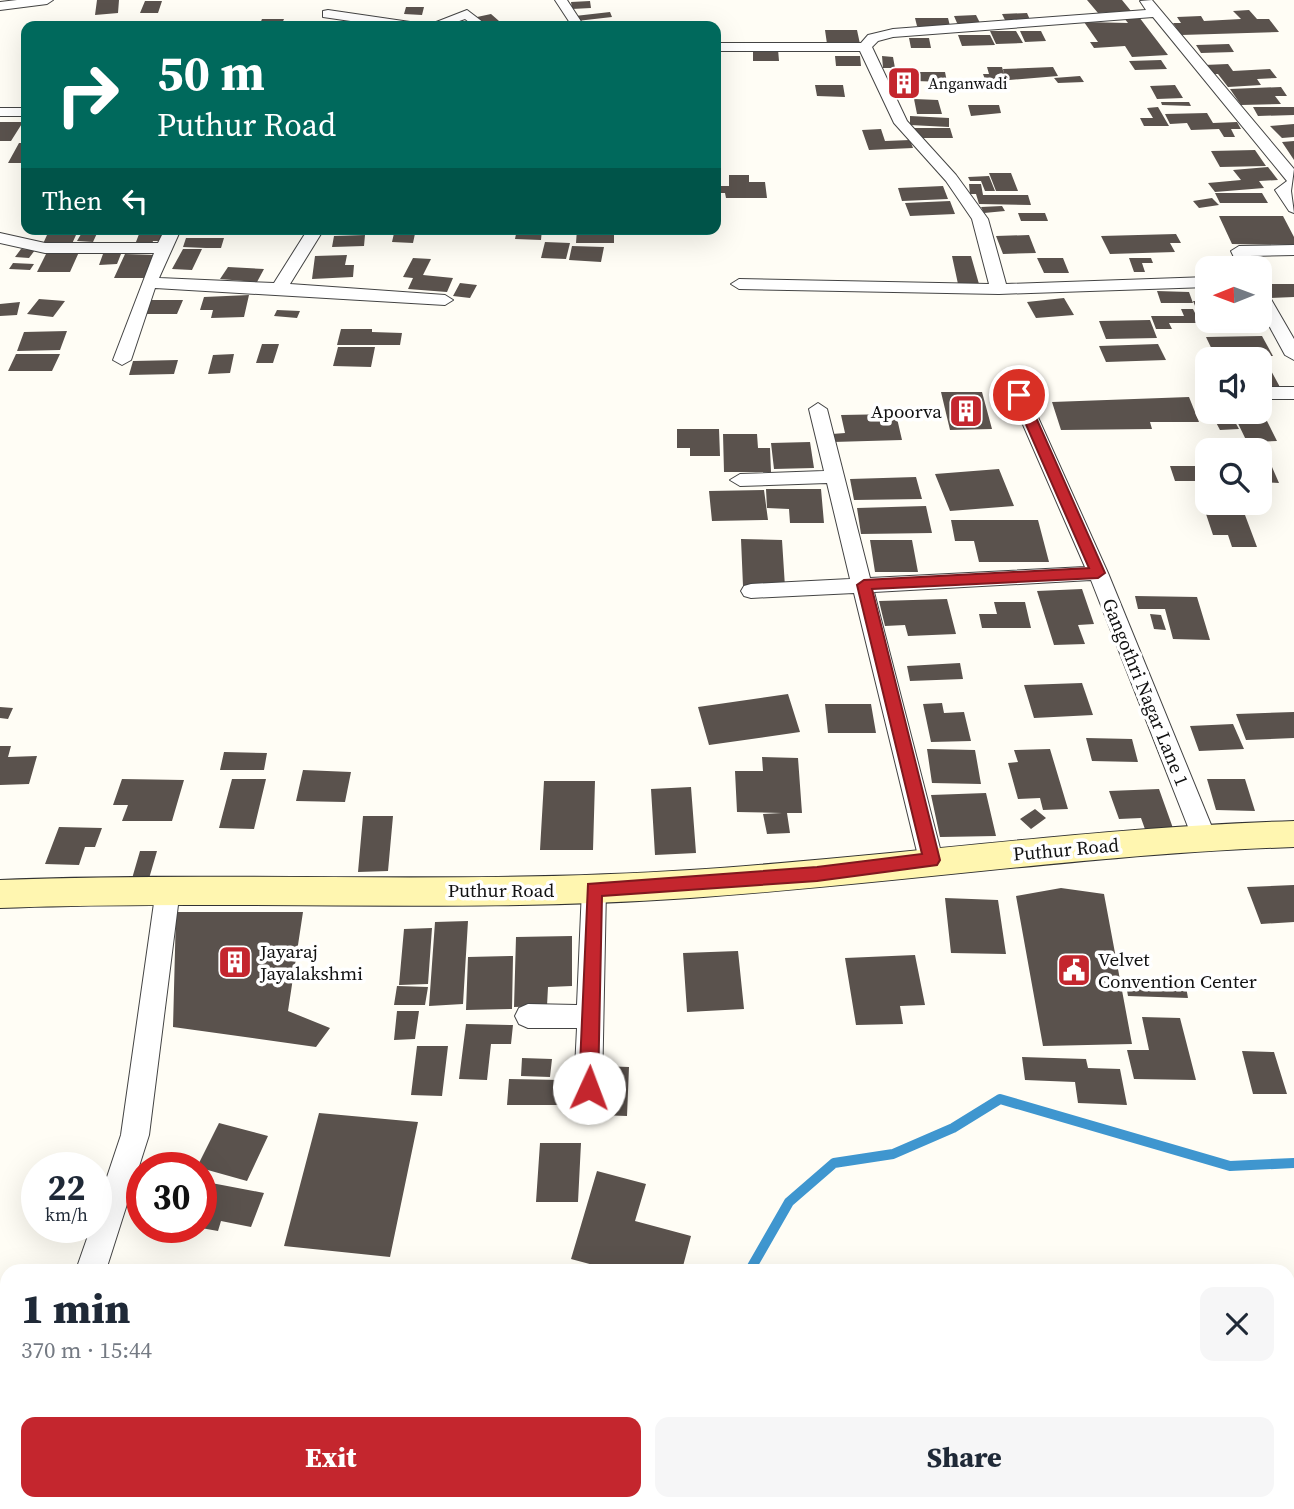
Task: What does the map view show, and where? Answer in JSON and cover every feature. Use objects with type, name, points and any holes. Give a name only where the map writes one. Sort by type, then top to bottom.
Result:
[{"type":"street","points":[[0,6],[47,0]]},
{"type":"street","points":[[561,0],[575,21]]},
{"type":"street","points":[[1145,0],[1294,181],[1283,190],[1294,208]]},
{"type":"street","points":[[721,47],[865,47],[873,38],[893,33],[1156,13]]},
{"type":"street","points":[[328,14],[376,21]]},
{"type":"street","points":[[447,21],[467,14],[476,21]]},
{"type":"street","points":[[865,47],[901,122],[951,178],[980,219],[999,289]]},
{"type":"street","points":[[0,112],[21,111]]},
{"type":"street","points":[[122,360],[149,283],[170,235]]},
{"type":"street","points":[[279,288],[312,235]]},
{"type":"street","points":[[0,238],[45,248],[164,248]]},
{"type":"street","points":[[1241,256],[1239,251],[1294,250]]},
{"type":"street","points":[[739,284],[999,289],[1195,282]]},
{"type":"street","points":[[149,283],[279,288],[445,300]]},
{"type":"street","points":[[1272,316],[1294,355]]},
{"type":"street","points":[[1272,393],[1294,393]]},
{"type":"street","name":"Gangothri Nagar Lane 1","points":[[1019,395],[1098,573],[1204,837]]},
{"type":"street","points":[[818,409],[931,860]]},
{"type":"street","points":[[740,480],[833,477]]},
{"type":"street","points":[[751,591],[1098,573]]},
{"type":"street","name":"Puthur Road","points":[[0,894],[168,889],[594,889],[817,874],[931,860],[1204,837],[1294,834]]},
{"type":"street","points":[[93,1264],[135,1135],[168,889]]},
{"type":"street","points":[[589,1088],[594,889]]},
{"type":"street","points":[[528,1016],[591,1017]]},
{"type":"building","points":[[97,0],[119,0],[118,13],[95,15]]},
{"type":"building","points":[[1087,0],[1122,0],[1131,11],[1098,13]]},
{"type":"building","points":[[145,1],[162,1],[158,13],[140,13]]},
{"type":"building","points":[[590,1],[591,8],[572,9],[571,2]]},
{"type":"building","points":[[406,7],[424,7],[422,15],[404,14]]},
{"type":"building","points":[[1249,10],[1257,19],[1269,19],[1279,32],[1181,35],[1173,23],[1181,23],[1177,17],[1201,16],[1204,21],[1241,19],[1233,11]]},
{"type":"building","points":[[610,12],[612,17],[577,21],[575,16]]},
{"type":"building","points":[[1027,13],[1031,22],[1006,22],[1002,14]]},
{"type":"building","points":[[491,14],[499,21],[482,21],[477,17]]},
{"type":"building","points":[[976,15],[980,23],[957,23],[954,16]]},
{"type":"building","points":[[1139,17],[1168,55],[1132,57],[1125,46],[1094,48],[1090,42],[1098,42],[1084,22],[1128,23],[1124,18]]},
{"type":"building","points":[[915,18],[948,18],[950,26],[917,26]]},
{"type":"building","points":[[262,19],[284,19],[283,21],[261,21]]},
{"type":"building","points":[[825,30],[857,30],[860,44],[827,44]]},
{"type":"building","points":[[990,31],[1016,31],[1023,43],[996,44]]},
{"type":"building","points":[[1020,31],[1041,31],[1046,41],[1025,42]]},
{"type":"building","points":[[958,35],[990,35],[995,45],[962,46]]},
{"type":"building","points":[[909,38],[929,38],[931,48],[911,48]]},
{"type":"building","points":[[1229,44],[1234,52],[1201,53],[1196,45]]},
{"type":"building","points":[[753,49],[778,49],[779,61],[753,61]]},
{"type":"building","points":[[835,56],[860,56],[861,66],[836,66]]},
{"type":"building","points":[[882,56],[893,57],[895,68],[883,68]]},
{"type":"building","points":[[1161,60],[1167,69],[1135,70],[1129,61]]},
{"type":"building","points":[[1228,64],[1233,71],[1270,69],[1277,78],[1257,79],[1261,85],[1228,87],[1218,74],[1210,74],[1204,65]]},
{"type":"building","points":[[987,67],[1002,67],[1004,74],[1003,69],[1053,67],[1058,76],[986,82],[983,74],[989,74]]},
{"type":"building","points":[[913,72],[945,72],[947,82],[915,81]]},
{"type":"building","points":[[1080,76],[1084,82],[1058,83],[1054,78]]},
{"type":"building","points":[[815,85],[843,85],[845,97],[817,96]]},
{"type":"building","points":[[1175,85],[1183,98],[1157,99],[1150,86]]},
{"type":"building","points":[[1281,87],[1287,96],[1275,96],[1281,104],[1241,105],[1230,89]]},
{"type":"building","points":[[914,99],[938,100],[942,114],[917,114]]},
{"type":"building","points":[[1161,102],[1189,102],[1191,106],[1162,105]]},
{"type":"building","points":[[968,105],[999,105],[1001,113],[971,116]]},
{"type":"building","points":[[1158,107],[1169,126],[1144,126],[1140,118],[1153,118],[1147,108]]},
{"type":"building","points":[[1253,107],[1294,107],[1294,115],[1258,116]]},
{"type":"building","points":[[1207,113],[1213,123],[1237,122],[1241,129],[1231,129],[1235,137],[1224,137],[1219,129],[1191,130],[1187,123],[1170,124],[1165,114]]},
{"type":"building","points":[[910,116],[949,118],[949,127],[910,125]]},
{"type":"building","points":[[0,122],[21,122],[11,141],[0,141]]},
{"type":"building","points":[[1294,124],[1294,137],[1282,138],[1270,126]]},
{"type":"building","points":[[914,128],[950,128],[953,138],[917,138]]},
{"type":"building","points":[[881,129],[885,141],[910,140],[913,148],[869,150],[862,130]]},
{"type":"building","points":[[1294,141],[1294,160],[1282,142]]},
{"type":"building","points":[[19,143],[21,143],[21,163],[8,163]]},
{"type":"building","points":[[1255,150],[1266,166],[1220,167],[1211,151]]},
{"type":"building","points":[[1268,167],[1278,180],[1259,181],[1264,188],[1215,192],[1208,183],[1241,180],[1233,170]]},
{"type":"building","points":[[989,173],[1011,173],[1018,191],[996,191]]},
{"type":"building","points":[[729,175],[749,175],[749,182],[765,182],[767,198],[726,198],[725,193],[721,193],[721,186],[729,186]]},
{"type":"building","points":[[989,176],[995,191],[985,191],[981,181],[970,181],[968,177]]},
{"type":"building","points":[[969,184],[981,184],[983,195],[1028,195],[1031,205],[979,204],[976,194],[970,194]]},
{"type":"building","points":[[943,186],[948,199],[902,201],[898,188]]},
{"type":"building","points":[[1215,193],[1262,193],[1268,203],[1220,203]]},
{"type":"building","points":[[1212,198],[1219,205],[1199,208],[1193,201]]},
{"type":"building","points":[[950,201],[955,214],[910,216],[905,203]]},
{"type":"building","points":[[1002,206],[1005,211],[984,213],[981,207]]},
{"type":"building","points":[[1018,213],[1045,213],[1048,221],[1021,221]]},
{"type":"building","points":[[1219,216],[1283,216],[1294,237],[1294,245],[1232,244]]},
{"type":"building","points":[[1176,234],[1181,243],[1170,243],[1175,252],[1110,254],[1101,236]]},
{"type":"building","points":[[47,235],[76,235],[71,246],[42,246]]},
{"type":"building","points":[[80,235],[96,235],[93,242],[77,241]]},
{"type":"building","points":[[139,235],[166,235],[163,241],[153,241],[151,247],[134,247]]},
{"type":"building","points":[[365,235],[364,246],[332,247],[334,236]]},
{"type":"building","points":[[394,235],[415,235],[413,243],[392,242]]},
{"type":"building","points":[[516,235],[541,235],[541,240],[515,239]]},
{"type":"building","points":[[577,235],[614,235],[614,243],[576,243]]},
{"type":"building","points":[[1029,235],[1036,253],[1003,254],[996,236]]},
{"type":"building","points":[[186,238],[224,238],[221,248],[206,248],[183,247]]},
{"type":"building","points":[[545,242],[570,243],[566,259],[541,258]]},
{"type":"building","points":[[572,246],[604,247],[601,262],[569,260]]},
{"type":"building","points":[[21,249],[35,250],[29,258],[15,257]]},
{"type":"building","points":[[183,249],[202,249],[192,270],[172,269]]},
{"type":"building","points":[[47,252],[79,252],[70,272],[37,272]]},
{"type":"building","points":[[103,254],[121,254],[117,264],[99,265]]},
{"type":"building","points":[[125,254],[155,255],[146,278],[114,278]]},
{"type":"building","points":[[347,255],[345,265],[354,265],[353,277],[312,279],[315,256]]},
{"type":"building","points":[[952,256],[971,256],[979,284],[958,284]]},
{"type":"building","points":[[413,258],[431,259],[423,275],[453,278],[447,292],[408,289],[413,278],[403,277]]},
{"type":"building","points":[[1037,258],[1063,258],[1069,273],[1044,273]]},
{"type":"building","points":[[1129,258],[1151,258],[1153,263],[1142,263],[1145,272],[1134,272]]},
{"type":"building","points":[[13,263],[34,264],[30,270],[9,269]]},
{"type":"building","points":[[228,267],[264,269],[257,282],[220,279]]},
{"type":"building","points":[[460,283],[477,285],[470,298],[453,296]]},
{"type":"building","points":[[1272,284],[1294,284],[1294,297],[1272,298]]},
{"type":"building","points":[[1157,291],[1189,292],[1193,303],[1161,303]]},
{"type":"building","points":[[249,295],[244,317],[211,318],[213,310],[200,310],[204,297]]},
{"type":"building","points":[[1064,298],[1074,315],[1036,318],[1027,302]]},
{"type":"building","points":[[39,299],[65,301],[53,317],[27,314]]},
{"type":"building","points":[[150,300],[183,300],[177,314],[144,314]]},
{"type":"building","points":[[20,302],[17,315],[0,316],[0,304]]},
{"type":"building","points":[[1181,309],[1193,309],[1195,323],[1169,323],[1172,329],[1156,329],[1151,316],[1184,316]]},
{"type":"building","points":[[277,310],[300,311],[297,318],[274,316]]},
{"type":"building","points":[[1150,320],[1157,338],[1106,339],[1099,321]]},
{"type":"building","points":[[341,329],[402,333],[400,345],[337,345]]},
{"type":"building","points":[[67,331],[60,350],[17,351],[24,332]]},
{"type":"building","points":[[1262,336],[1268,347],[1211,347],[1206,337]]},
{"type":"building","points":[[262,344],[279,344],[273,363],[256,363]]},
{"type":"building","points":[[1158,344],[1166,360],[1106,362],[1099,346]]},
{"type":"building","points":[[338,347],[375,347],[371,367],[333,366]]},
{"type":"building","points":[[16,354],[60,354],[52,371],[8,371]]},
{"type":"building","points":[[234,354],[230,373],[208,374],[213,355]]},
{"type":"building","points":[[178,360],[174,374],[129,375],[133,361]]},
{"type":"building","points":[[1272,372],[1281,389],[1272,389]]},
{"type":"building","name":"Apoorva","points":[[941,392],[982,392],[992,429],[950,430]]},
{"type":"building","points":[[1189,397],[1195,412],[1195,422],[1150,422],[1152,429],[1061,430],[1052,402]]},
{"type":"building","points":[[896,414],[902,440],[833,442],[832,434],[845,433],[841,415]]},
{"type":"building","points":[[1217,424],[1236,424],[1239,429],[1220,430]]},
{"type":"building","points":[[1238,424],[1268,424],[1277,441],[1272,441],[1272,438],[1245,438]]},
{"type":"building","points":[[677,429],[719,429],[720,456],[690,456],[690,448],[677,448]]},
{"type":"building","points":[[723,434],[757,434],[758,448],[770,448],[771,472],[724,472]]},
{"type":"building","points":[[810,442],[814,468],[774,469],[771,443]]},
{"type":"building","points":[[1170,466],[1195,466],[1195,481],[1175,481]]},
{"type":"building","points":[[1272,467],[1279,483],[1272,483]]},
{"type":"building","points":[[999,469],[1014,506],[950,511],[935,474]]},
{"type":"building","points":[[916,477],[922,499],[854,500],[850,479]]},
{"type":"building","points":[[766,489],[821,489],[824,523],[790,523],[789,509],[767,508]]},
{"type":"building","points":[[764,490],[768,520],[712,521],[709,491]]},
{"type":"building","points":[[926,506],[932,533],[861,534],[857,508]]},
{"type":"building","points":[[1206,515],[1245,515],[1257,547],[1232,547],[1228,535],[1213,535]]},
{"type":"building","points":[[951,520],[1038,520],[1049,562],[979,562],[974,541],[955,541]]},
{"type":"building","points":[[741,539],[782,540],[785,587],[743,586]]},
{"type":"building","points":[[870,540],[912,540],[918,572],[875,572]]},
{"type":"building","points":[[1082,589],[1094,624],[1078,625],[1085,644],[1054,645],[1037,591]]},
{"type":"building","points":[[1135,596],[1197,597],[1210,640],[1173,639],[1165,609],[1138,609]]},
{"type":"building","points":[[947,599],[956,634],[908,636],[905,625],[885,626],[879,601]]},
{"type":"building","points":[[994,602],[1025,602],[1031,628],[982,628],[979,614],[997,614]]},
{"type":"building","points":[[1150,614],[1161,615],[1166,630],[1154,629]]},
{"type":"building","points":[[960,663],[963,679],[910,681],[907,666]]},
{"type":"building","points":[[1082,683],[1093,715],[1034,718],[1024,685]]},
{"type":"building","points":[[788,694],[800,732],[709,745],[698,707]]},
{"type":"building","points":[[942,703],[944,713],[964,712],[971,741],[931,742],[923,704]]},
{"type":"building","points":[[825,704],[871,704],[876,733],[828,733]]},
{"type":"building","points":[[0,707],[13,708],[8,719],[0,718]]},
{"type":"building","points":[[1294,712],[1294,738],[1246,740],[1236,714]]},
{"type":"building","points":[[1233,724],[1244,749],[1199,751],[1190,726]]},
{"type":"building","points":[[1086,738],[1132,739],[1138,762],[1092,761]]},
{"type":"building","points":[[0,746],[11,746],[8,757],[37,756],[29,784],[0,785]]},
{"type":"building","points":[[927,749],[975,750],[981,784],[932,783]]},
{"type":"building","points":[[1050,749],[1068,809],[1043,810],[1040,798],[1018,799],[1008,763],[1018,762],[1014,750]]},
{"type":"building","points":[[224,752],[267,753],[264,770],[220,770]]},
{"type":"building","points":[[762,757],[798,758],[802,813],[787,813],[790,833],[767,834],[763,814],[782,813],[737,812],[735,771],[763,771]]},
{"type":"building","points":[[303,770],[351,772],[345,802],[296,801]]},
{"type":"building","points":[[122,779],[184,780],[172,821],[122,821],[128,805],[113,805]]},
{"type":"building","points":[[232,779],[266,779],[254,829],[219,828]]},
{"type":"building","points":[[1207,779],[1245,779],[1255,811],[1216,810]]},
{"type":"building","points":[[544,781],[595,781],[593,850],[540,850]]},
{"type":"building","points":[[691,787],[696,853],[655,855],[651,789]]},
{"type":"building","points":[[1159,789],[1174,831],[1146,832],[1141,818],[1119,819],[1109,791]]},
{"type":"building","points":[[986,793],[996,836],[940,837],[931,795]]},
{"type":"building","points":[[1035,809],[1046,818],[1031,829],[1020,819]]},
{"type":"building","points":[[363,816],[393,816],[388,871],[358,872]]},
{"type":"building","points":[[59,827],[102,828],[95,847],[85,847],[79,865],[45,864]]},
{"type":"building","points":[[140,851],[157,851],[148,882],[131,882]]},
{"type":"building","points":[[1294,885],[1294,922],[1261,924],[1247,887]]},
{"type":"building","name":"Velvet Convention Center","points":[[1061,888],[1104,894],[1132,1044],[1043,1046],[1016,896]]},
{"type":"building","points":[[945,898],[998,900],[1006,954],[951,953]]},
{"type":"building","name":"Jayaraj Jayalakshmi","points":[[176,912],[303,912],[288,1011],[330,1028],[316,1047],[173,1027]]},
{"type":"building","points":[[468,921],[463,1004],[429,1006],[435,922]]},
{"type":"building","points":[[432,928],[428,984],[399,985],[404,929]]},
{"type":"building","points":[[572,936],[572,986],[548,987],[547,1006],[514,1007],[516,937]]},
{"type":"building","points":[[738,951],[744,1009],[687,1012],[683,953]]},
{"type":"building","points":[[915,955],[925,1005],[900,1006],[903,1024],[856,1025],[845,958]]},
{"type":"building","points":[[513,956],[512,1009],[466,1010],[468,957]]},
{"type":"building","points":[[1125,979],[1185,981],[1188,998],[1128,996]]},
{"type":"building","points":[[397,986],[428,987],[425,1005],[394,1005]]},
{"type":"building","points":[[397,1011],[419,1011],[415,1039],[394,1040]]},
{"type":"building","points":[[1142,1017],[1180,1018],[1196,1080],[1134,1079],[1127,1050],[1149,1050]]},
{"type":"building","points":[[466,1024],[513,1025],[511,1044],[491,1044],[487,1080],[459,1079]]},
{"type":"building","points":[[417,1046],[448,1046],[442,1096],[411,1095]]},
{"type":"building","points":[[1242,1051],[1274,1052],[1287,1094],[1253,1094]]},
{"type":"building","points":[[1022,1057],[1086,1059],[1088,1068],[1120,1069],[1127,1105],[1078,1103],[1075,1082],[1025,1080]]},
{"type":"building","points":[[522,1058],[552,1059],[550,1077],[521,1076]]},
{"type":"building","points":[[570,1065],[629,1067],[627,1116],[567,1114]]},
{"type":"building","points":[[509,1079],[561,1080],[559,1105],[507,1105]]},
{"type":"building","points":[[319,1113],[418,1122],[390,1257],[284,1246]]},
{"type":"building","points":[[219,1123],[268,1136],[247,1181],[217,1173],[217,1152],[204,1152]]},
{"type":"building","points":[[540,1143],[581,1143],[578,1202],[536,1202]]},
{"type":"building","points":[[597,1171],[646,1184],[635,1221],[691,1236],[684,1264],[590,1264],[571,1259]]},
{"type":"building","points":[[217,1184],[264,1193],[251,1227],[221,1221],[218,1231]]},
{"type":"waterway","points":[[753,1264],[789,1202],[834,1163],[893,1154],[953,1128],[1000,1099],[1230,1166],[1294,1163]]},
{"type":"place","name":"Anganwadi","points":[[904,83]]},
{"type":"place","name":"Apoorva","points":[[966,411]]},
{"type":"place","name":"Jayaraj Jayalakshmi","points":[[235,962]]},
{"type":"place","name":"Velvet Convention Center","points":[[1074,970]]},
{"type":"route","points":[[589,1088],[594,889],[817,874],[931,860],[864,585],[1098,573],[1019,395]]}]
